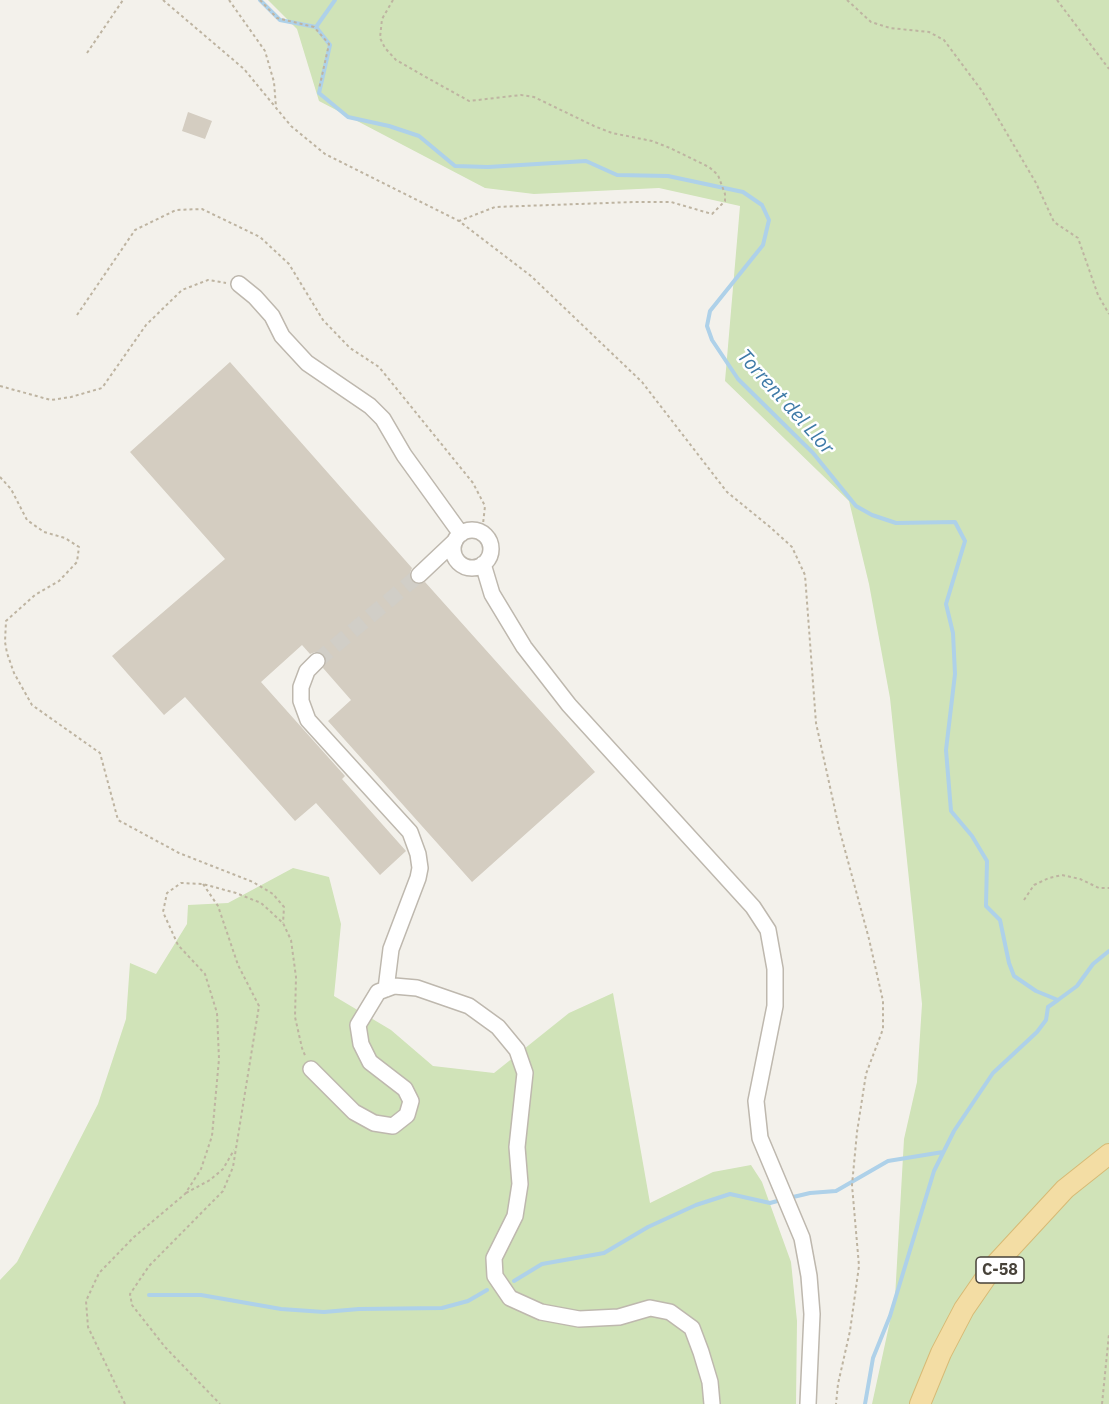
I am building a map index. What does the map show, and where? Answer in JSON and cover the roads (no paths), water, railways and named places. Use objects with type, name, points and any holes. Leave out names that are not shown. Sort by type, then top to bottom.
[{"type":"main road","name":"C-58","points":[[920,1404],[941,1353],[964,1309],[993,1267],[1065,1188],[1109,1154]]},
{"type":"main road","name":"C-58","points":[[928,1404],[948,1356],[971,1313],[999,1271],[1033,1231],[1070,1194],[1109,1163]]},
{"type":"lane","points":[[239,285],[255,297],[272,316],[282,336],[307,363],[370,406],[383,419],[458,538],[454,553],[460,563],[471,568],[483,564],[490,555],[490,543],[482,533],[472,530],[458,538],[419,575]]},
{"type":"lane","points":[[483,564],[492,594],[524,647],[563,697],[753,907],[768,930],[776,969],[775,1006],[756,1101],[760,1138],[802,1238],[809,1276],[812,1314],[808,1404]]},
{"type":"lane","points":[[317,661],[307,671],[302,687],[301,701],[308,720],[410,832],[418,854],[420,868],[418,878],[391,949],[386,989]]},
{"type":"lane","points":[[310,1069],[354,1112],[374,1124],[393,1126],[407,1114],[411,1101],[405,1089],[370,1062],[361,1044],[358,1024],[378,992],[394,986],[417,988],[468,1006],[498,1028],[517,1050],[525,1073],[517,1147],[520,1184],[515,1216],[494,1258],[495,1276],[510,1298],[541,1312],[579,1319],[619,1317],[650,1308],[670,1312],[692,1328],[710,1382],[712,1404]]},
{"type":"waterway","name":"Torrent del Llor","points":[[260,0],[280,20],[316,27],[330,45],[319,93],[348,117],[389,126],[419,136],[455,166],[488,167],[586,161],[617,175],[668,176],[743,192],[762,205],[769,220],[763,245],[710,311],[707,326],[712,340],[738,379],[813,453],[856,506],[872,515],[896,523],[955,522],[965,541],[946,604],[953,633],[955,674],[946,750],[951,811],[972,836],[987,861],[986,906],[1000,920],[1014,976],[1036,991],[1058,1000],[1077,986],[1093,964],[1109,951]]},
{"type":"waterway","points":[[316,27],[335,0]]},
{"type":"waterway","points":[[865,1404],[873,1358],[890,1316],[934,1171],[954,1131],[993,1073],[1037,1032],[1046,1020],[1048,1007],[1058,1000]]},
{"type":"waterway","points":[[789,1198],[810,1193],[836,1191],[888,1161],[943,1152]]},
{"type":"waterway","points":[[514,1281],[542,1264],[604,1253],[648,1227],[696,1205],[730,1194],[770,1203],[781,1200]]},
{"type":"waterway","points":[[149,1295],[201,1295],[281,1309],[324,1312],[359,1309],[442,1308],[468,1301],[487,1290]]},
{"type":"tunnel","points":[[317,661],[419,575]]}]
